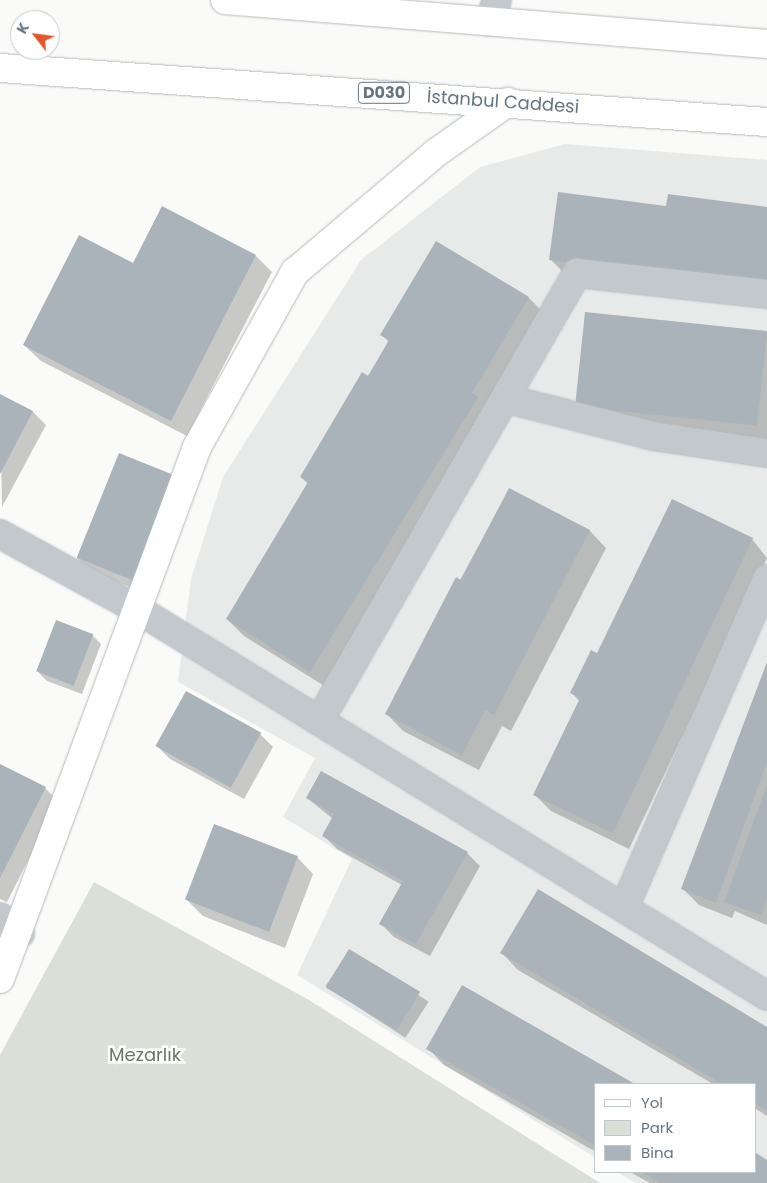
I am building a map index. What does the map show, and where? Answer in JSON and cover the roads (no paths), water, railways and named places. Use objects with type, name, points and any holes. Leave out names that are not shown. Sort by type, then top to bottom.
[{"type":"main road","points":[[225,0],[493,11],[767,44]]},
{"type":"main road","name":"İstanbul Caddesi","points":[[0,68],[508,102],[767,122]]},
{"type":"main road","points":[[0,979],[10,925],[137,609],[197,447],[295,272],[437,152],[508,102]]},
{"type":"street","points":[[319,721],[507,399],[577,274],[767,294]]},
{"type":"street","points":[[507,399],[653,436],[767,453]]},
{"type":"street","points":[[0,534],[137,609],[767,996]]},
{"type":"street","points":[[624,908],[767,579]]},
{"type":"park label","name":"Mezarlık","points":[[145,1055]]}]
